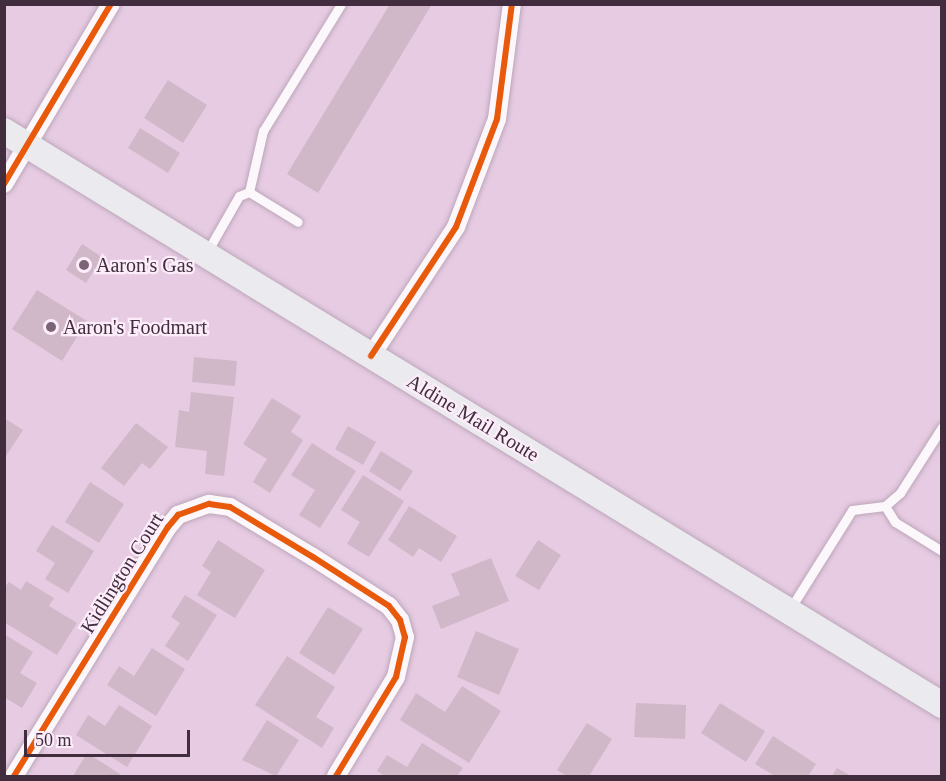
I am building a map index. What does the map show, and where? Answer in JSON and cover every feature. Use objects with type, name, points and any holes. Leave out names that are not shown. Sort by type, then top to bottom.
[{"type":"main road","name":"Aldine Mail Route","points":[[4,131],[942,705]]},
{"type":"street","points":[[4,184],[111,4]]},
{"type":"street","points":[[371,356],[456,227],[497,119],[512,4]]},
{"type":"street","name":"Kidlington Court","points":[[14,777],[178,515],[209,504],[231,507],[389,606],[405,637],[396,677],[336,777]]},
{"type":"lane","points":[[249,192],[263,131],[341,4]]},
{"type":"lane","points":[[249,192],[298,222]]},
{"type":"lane","points":[[206,255],[239,196],[249,192]]},
{"type":"lane","points":[[788,611],[852,510],[885,506],[900,493],[942,427]]},
{"type":"lane","points":[[885,506],[895,522],[942,551]]},
{"type":"building","points":[[390,4],[432,4],[318,193],[287,174]]},
{"type":"building","points":[[168,80],[207,105],[183,143],[144,118]]},
{"type":"building","points":[[140,128],[180,153],[168,173],[128,148]]},
{"type":"building","points":[[82,244],[102,257],[86,283],[66,270]]},
{"type":"building","points":[[37,290],[87,321],[62,361],[12,329]]},
{"type":"building","points":[[194,357],[237,361],[235,386],[192,382]]},
{"type":"building","points":[[191,392],[234,397],[224,476],[205,474],[207,451],[175,447],[179,410],[189,412]]},
{"type":"building","points":[[272,398],[301,416],[291,432],[303,440],[270,493],[253,482],[267,459],[243,444]]},
{"type":"building","points":[[4,418],[23,430],[6,456],[4,455]]},
{"type":"building","points":[[136,423],[168,447],[150,469],[142,463],[124,486],[101,468]]},
{"type":"building","points":[[348,426],[376,442],[363,465],[335,449]]},
{"type":"building","points":[[312,443],[356,471],[320,528],[299,515],[315,490],[291,475]]},
{"type":"building","points":[[381,451],[413,471],[400,491],[369,471]]},
{"type":"building","points":[[363,475],[404,501],[369,557],[347,544],[360,522],[341,510]]},
{"type":"building","points":[[90,482],[124,504],[99,543],[65,522]]},
{"type":"building","points":[[409,506],[457,536],[441,562],[419,548],[413,557],[388,540]]},
{"type":"building","points":[[52,525],[94,551],[68,593],[45,579],[55,563],[36,551]]},
{"type":"building","points":[[218,540],[265,570],[235,618],[197,595],[211,572],[202,566]]},
{"type":"building","points":[[538,540],[561,555],[539,590],[515,576]]},
{"type":"building","points":[[491,558],[509,601],[441,629],[432,606],[460,595],[451,574]]},
{"type":"building","points":[[26,581],[54,598],[49,606],[77,623],[57,655],[4,622],[4,588],[9,582],[21,590]]},
{"type":"building","points":[[185,595],[217,615],[188,661],[165,646],[180,623],[171,617]]},
{"type":"building","points":[[328,607],[363,629],[334,675],[299,653]]},
{"type":"building","points":[[476,631],[519,649],[499,695],[457,677]]},
{"type":"building","points":[[4,634],[33,652],[20,673],[37,683],[22,708],[4,697]]},
{"type":"building","points":[[152,648],[185,669],[156,716],[107,685],[119,666],[134,676]]},
{"type":"building","points":[[287,656],[335,687],[316,717],[334,728],[322,748],[255,705]]},
{"type":"building","points":[[462,686],[501,711],[469,763],[400,720],[416,693],[445,712]]},
{"type":"building","points":[[636,703],[686,705],[685,739],[634,737]]},
{"type":"building","points":[[720,703],[765,731],[746,762],[701,733]]},
{"type":"building","points":[[119,705],[152,726],[127,767],[76,735],[88,715],[105,726]]},
{"type":"building","points":[[267,720],[299,740],[276,776],[242,760]]},
{"type":"building","points":[[587,723],[612,739],[589,776],[567,776],[557,770]]},
{"type":"building","points":[[773,736],[816,764],[808,776],[775,776],[755,764]]},
{"type":"building","points":[[422,743],[463,768],[457,776],[385,776],[377,771],[387,755],[407,767]]},
{"type":"building","points":[[87,753],[120,774],[119,776],[73,776]]},
{"type":"building","points":[[837,768],[851,776],[832,776]]},
{"type":"cycle path","points":[[4,184],[111,4]]},
{"type":"cycle path","points":[[371,356],[456,227],[497,119],[512,4]]},
{"type":"cycle path","points":[[14,776],[168,527],[178,515],[209,504],[230,507],[313,557],[389,606],[400,620],[405,637],[396,677],[336,776]]},
{"type":"place","name":"Aaron's Gas","points":[[84,265]]},
{"type":"place","name":"Aaron's Foodmart","points":[[51,327]]}]
